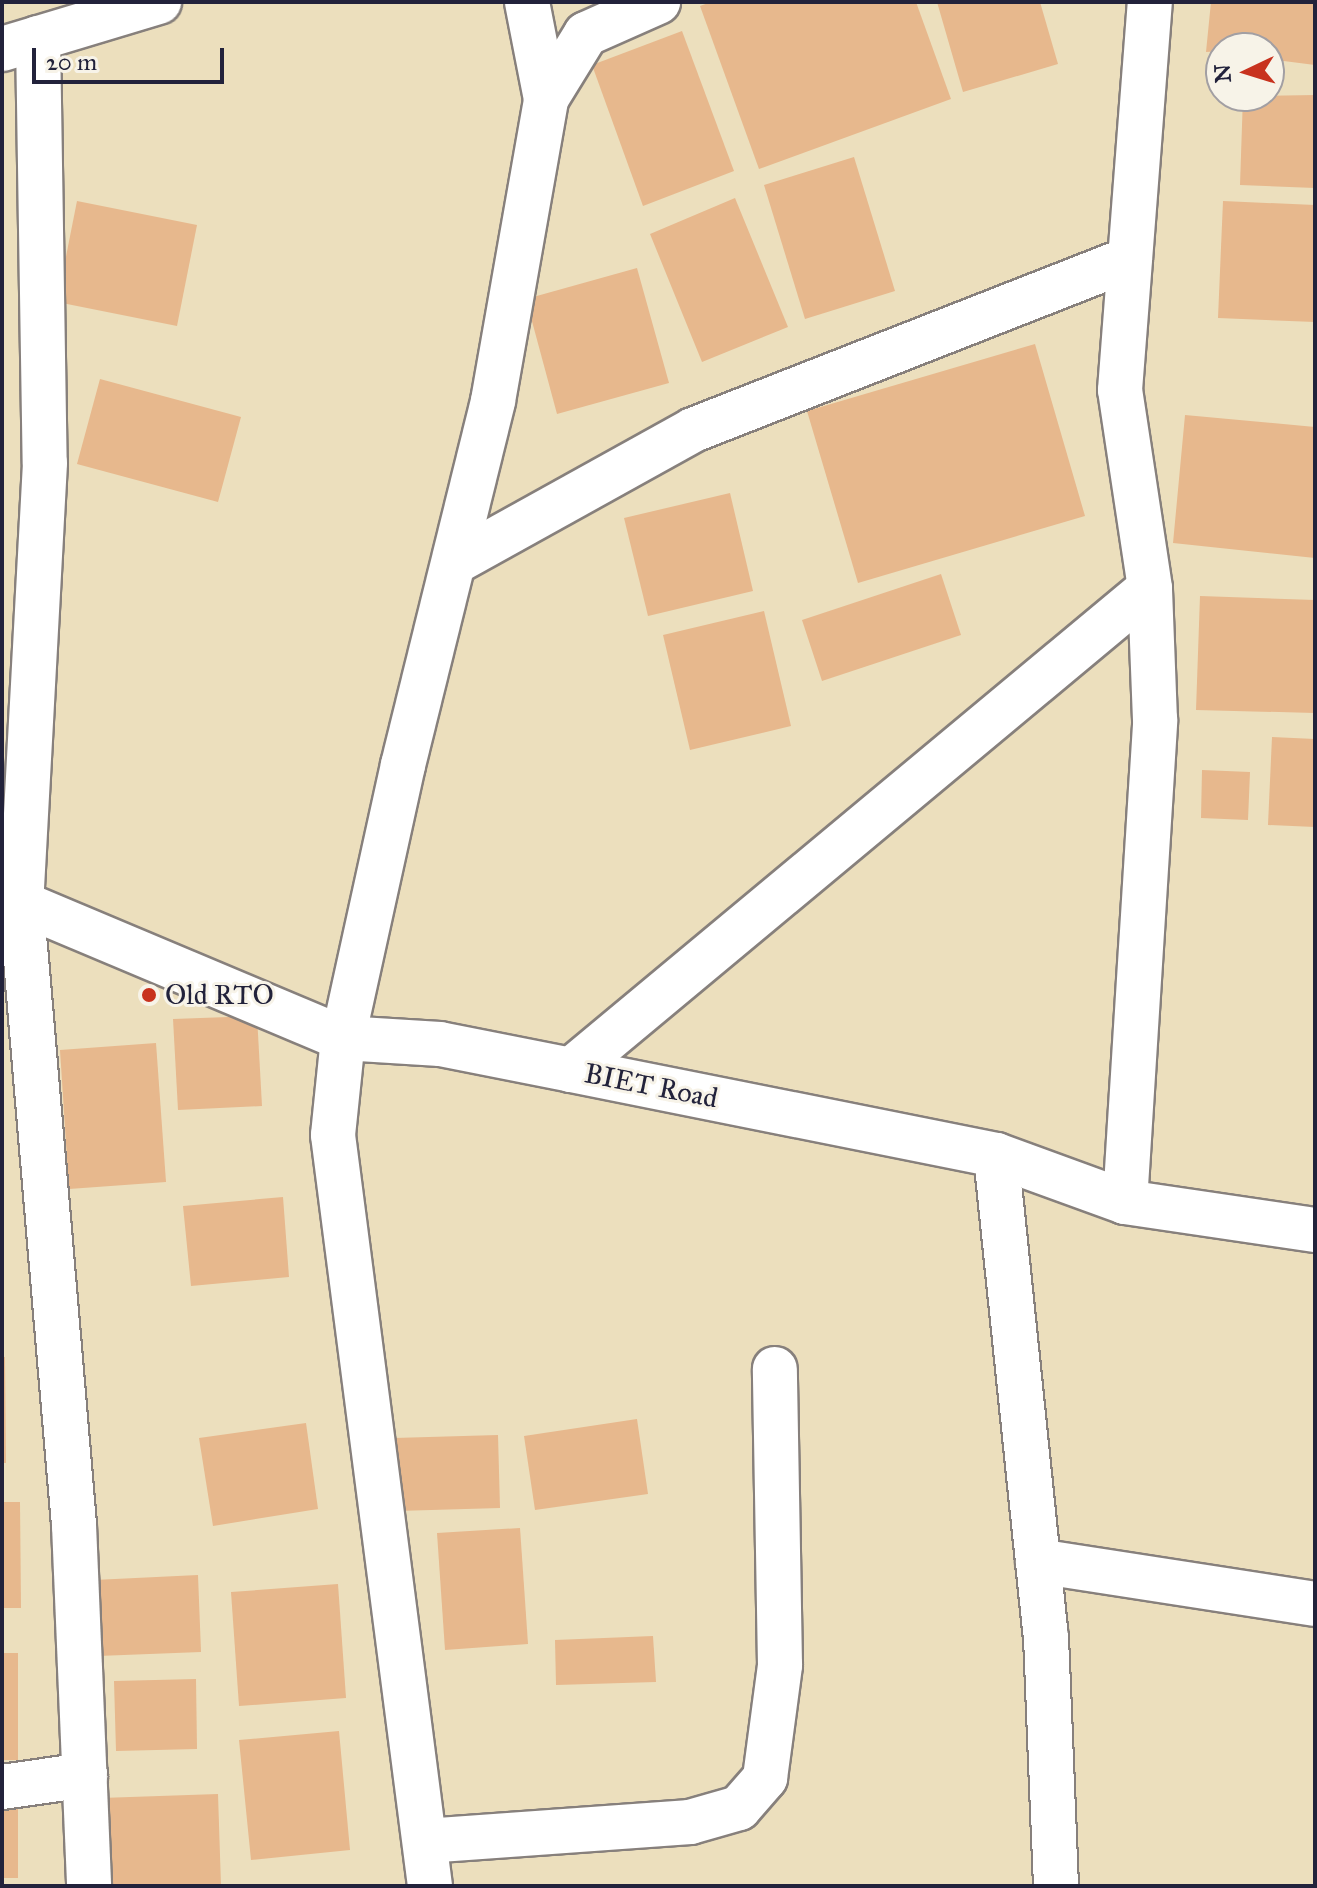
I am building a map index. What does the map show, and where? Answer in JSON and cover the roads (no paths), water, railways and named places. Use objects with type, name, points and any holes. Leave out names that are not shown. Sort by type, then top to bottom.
[{"type":"street","points":[[89,1886],[74,1525],[12,897],[45,463],[20,43],[159,2]]},
{"type":"street","points":[[430,1886],[333,1135],[343,1038],[403,765],[493,401],[546,99],[527,2]]},
{"type":"street","points":[[546,99],[586,34],[658,2]]},
{"type":"street","points":[[1125,1202],[1155,720],[1150,588],[1120,390],[1150,2]]},
{"type":"street","points":[[455,562],[693,430],[1130,259]]},
{"type":"street","points":[[571,1070],[1150,588]]},
{"type":"street","name":"BIET Road","points":[[12,897],[343,1038],[440,1044],[996,1155],[1125,1202],[1315,1230]]},
{"type":"street","points":[[996,1155],[1046,1637],[1056,1886]]},
{"type":"street","points":[[425,1841],[690,1822],[739,1808],[765,1778],[780,1665],[775,1369]]},
{"type":"street","points":[[1038,1561],[1315,1604]]},
{"type":"street","points":[[2,1787],[85,1775]]},
{"type":"place","name":"Old RTO","points":[[149,995]]}]
